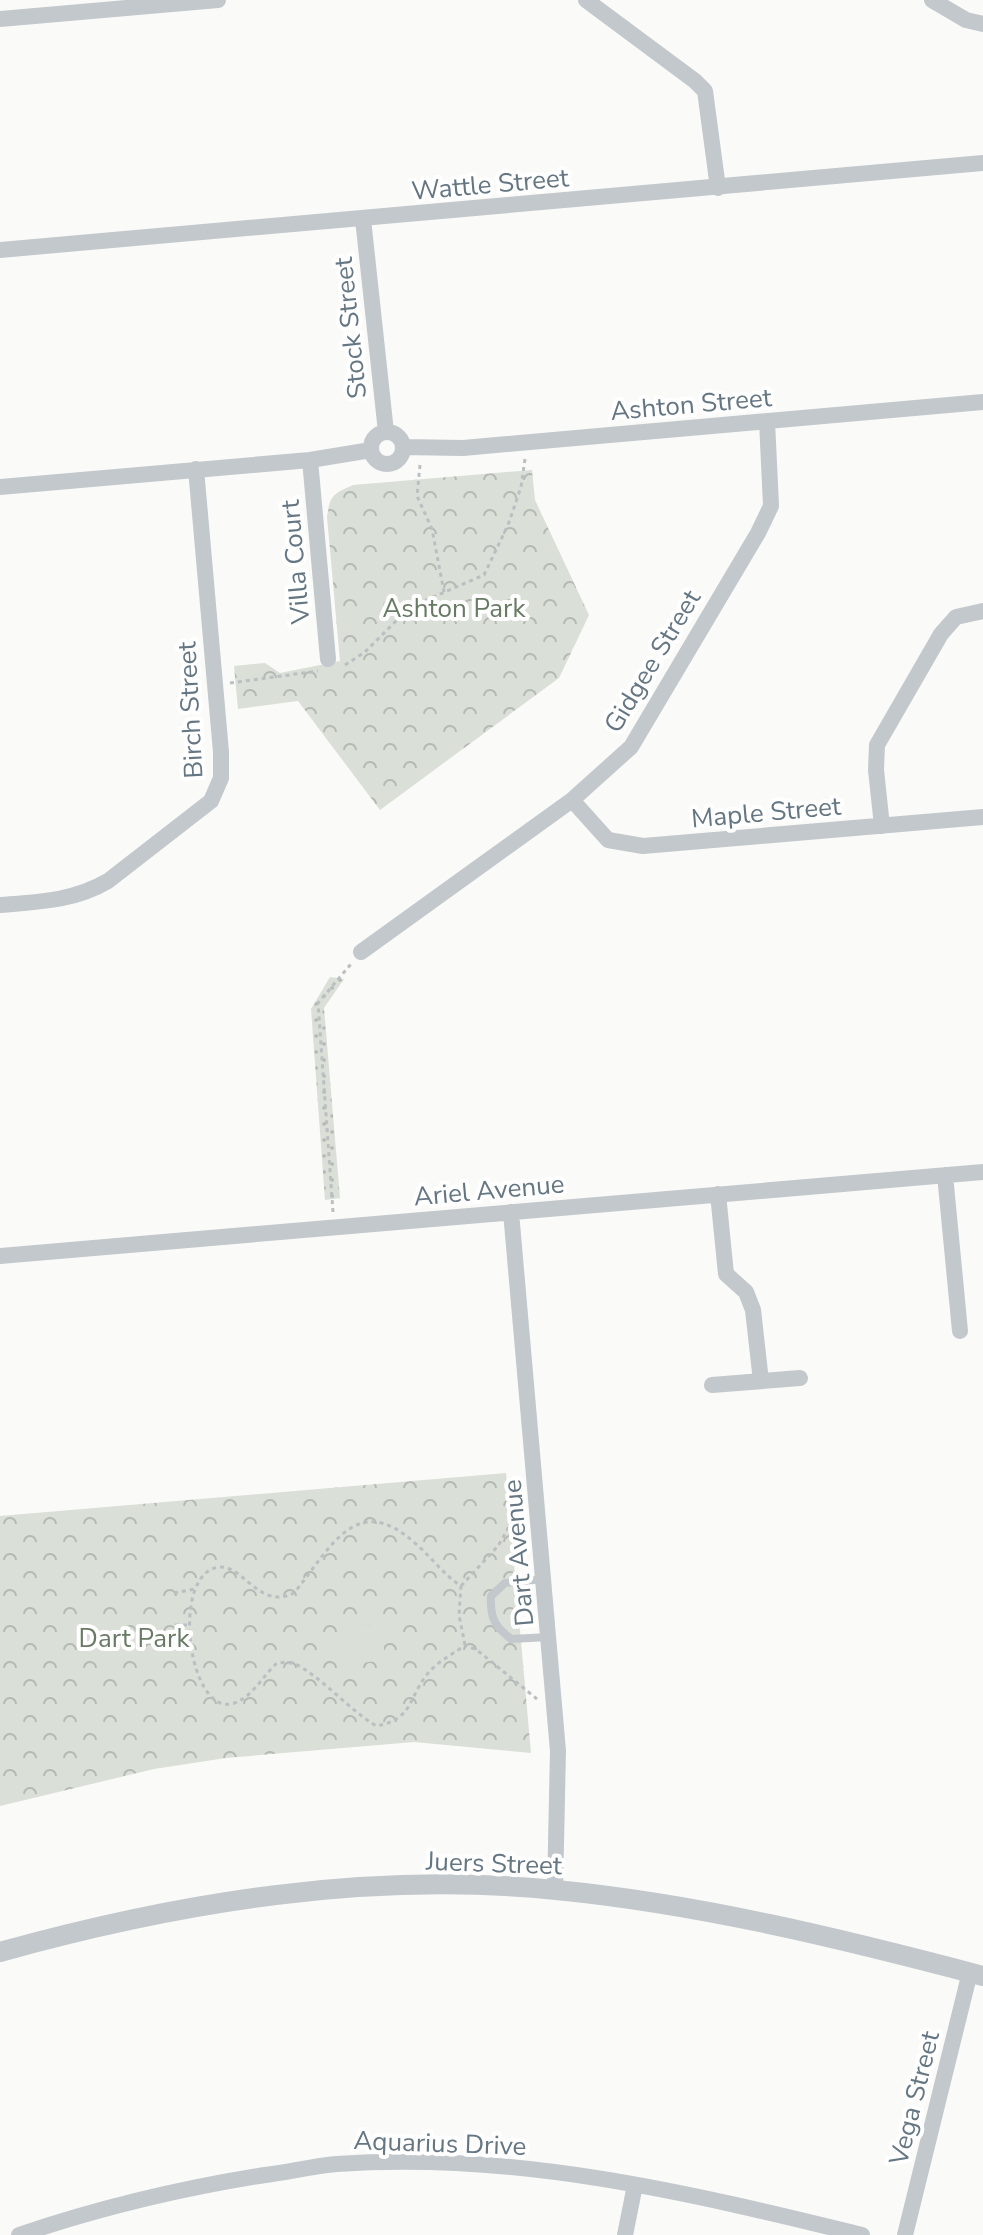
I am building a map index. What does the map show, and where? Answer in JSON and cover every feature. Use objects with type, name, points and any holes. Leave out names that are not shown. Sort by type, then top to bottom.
[{"type":"street","points":[[0,19],[218,0]]},
{"type":"street","points":[[586,0],[705,91],[718,188]]},
{"type":"street","points":[[932,0],[966,20],[983,24]]},
{"type":"street","name":"Wattle Street","points":[[0,250],[983,163]]},
{"type":"street","name":"Stock Street","points":[[363,219],[386,432]]},
{"type":"street","name":"Ashton Street","points":[[403,447],[463,448],[983,402]]},
{"type":"street","name":"Gidgee Street","points":[[361,952],[572,800],[631,747],[771,506],[767,421]]},
{"type":"street","points":[[386,432],[399,438],[403,447],[401,457],[388,465],[375,459],[371,450],[373,440],[386,432]]},
{"type":"street","points":[[0,487],[310,460],[371,450]]},
{"type":"street","name":"Villa Court","points":[[310,460],[334,664]]},
{"type":"street","name":"Birch Street","points":[[0,905],[67,898],[90,892],[211,801],[221,778],[196,469]]},
{"type":"street","points":[[882,826],[876,770],[877,745],[941,634],[956,617],[983,611]]},
{"type":"street","name":"Maple Street","points":[[572,800],[608,840],[643,846],[983,817]]},
{"type":"street","name":"Ariel Avenue","points":[[0,1256],[983,1172]]},
{"type":"street","points":[[945,1175],[960,1331]]},
{"type":"street","points":[[718,1194],[726,1274],[746,1292],[753,1310],[761,1381]]},
{"type":"street","name":"Dart Avenue","points":[[511,1212],[558,1751],[555,1890]]},
{"type":"street","points":[[712,1385],[800,1378]]},
{"type":"street","name":"Juers Street","points":[[0,1952],[116,1922],[188,1908],[271,1896],[410,1885],[555,1890],[629,1899],[790,1928],[977,1974]]},
{"type":"street","name":"Vega Street","points":[[905,2235],[977,1974]]},
{"type":"street","name":"Aquarius Drive","points":[[19,2235],[72,2217],[163,2195],[336,2164],[429,2163],[532,2169],[635,2185],[705,2197],[862,2235]]},
{"type":"street","points":[[625,2235],[635,2185]]},
{"type":"lane","points":[[544,1579],[505,1583],[491,1596],[490,1615],[497,1628],[511,1639],[549,1637]]},
{"type":"path","points":[[214,684],[287,677],[365,652],[410,607],[484,575],[508,525],[521,487],[528,442]]},
{"type":"path","points":[[423,446],[417,496],[432,529],[444,592]]},
{"type":"path","points":[[334,1228],[318,1003],[361,952]]},
{"type":"path","points":[[465,1645],[459,1615],[461,1586],[498,1546],[513,1520],[538,1512]]},
{"type":"path","points":[[461,1586],[450,1579],[403,1531],[375,1520],[351,1527],[294,1593],[284,1598],[259,1592],[233,1570],[221,1567],[209,1570],[195,1589],[189,1625],[191,1650],[197,1669],[205,1688],[219,1702],[231,1704],[244,1697],[277,1663],[287,1662],[300,1666],[354,1712],[376,1726],[389,1724],[401,1717],[419,1685],[434,1667],[465,1645]]},
{"type":"path","points":[[174,1593],[195,1589]]},
{"type":"path","points":[[175,1625],[189,1625]]},
{"type":"path","points":[[465,1645],[477,1650],[555,1714]]},
{"type":"green space","name":"Ashton Park","points":[[532,470],[535,500],[589,615],[559,678],[380,810],[298,701],[238,709],[234,666],[265,663],[280,673],[340,661],[327,517],[331,500],[337,493],[353,485]]},
{"type":"green space","points":[[330,977],[344,979],[324,1008],[340,1198],[325,1200],[311,1009]]},
{"type":"green space","name":"Dart Park","points":[[506,1473],[531,1753],[414,1742],[226,1758],[154,1769],[0,1806],[0,1516]]},
{"type":"green space","points":[[382,1624],[385,1660],[344,1665],[340,1628]]}]
